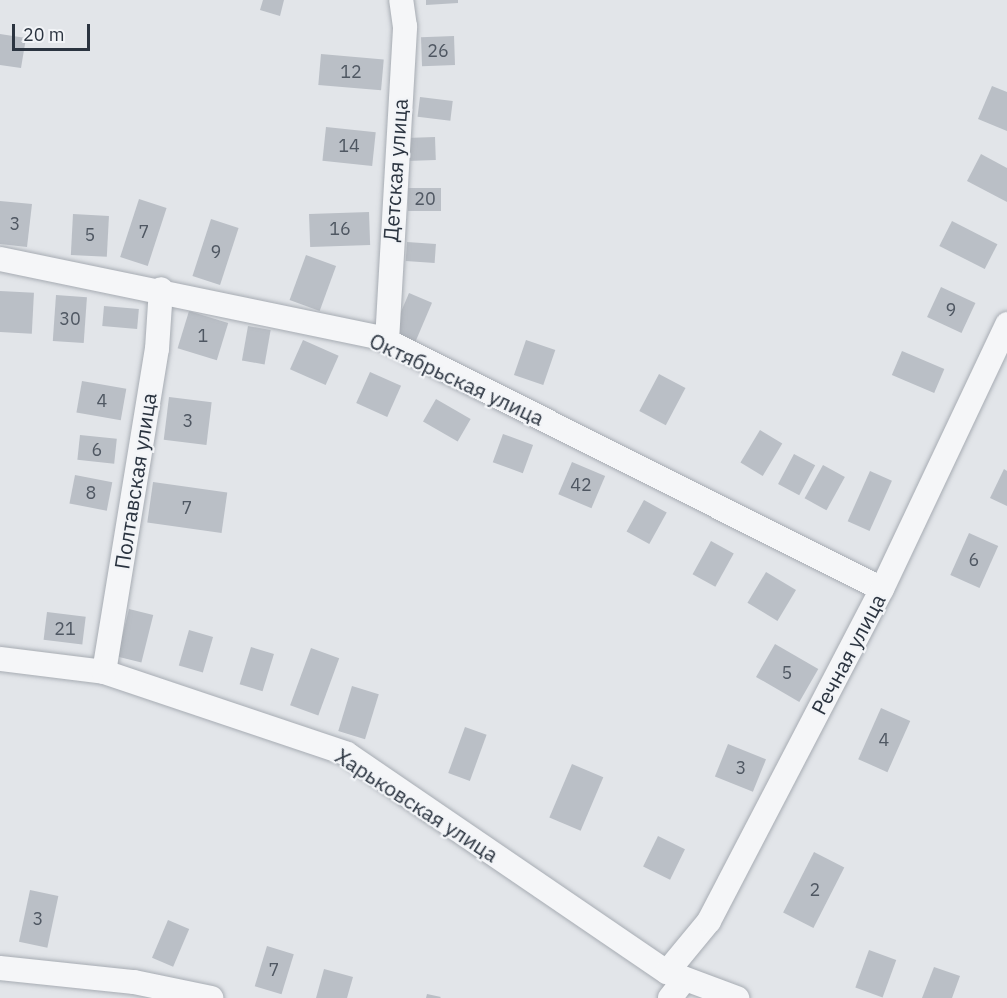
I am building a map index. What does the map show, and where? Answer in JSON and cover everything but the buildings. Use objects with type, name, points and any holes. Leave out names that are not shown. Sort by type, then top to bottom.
[{"type":"street","name":"Детская улица","points":[[387,341],[405,27],[401,0]]},
{"type":"street","name":"Октябрьская улица","points":[[0,259],[161,289],[387,341],[882,589]]},
{"type":"street","name":"Полтавская улица","points":[[104,672],[157,349],[161,289]]},
{"type":"street","name":"Речная улица","points":[[669,998],[676,975],[709,921],[882,589],[1007,324]]},
{"type":"street","name":"Харьковская улица","points":[[0,659],[104,672],[347,754],[676,975],[737,998]]},
{"type":"street","points":[[0,968],[134,982],[182,995],[211,998]]}]
